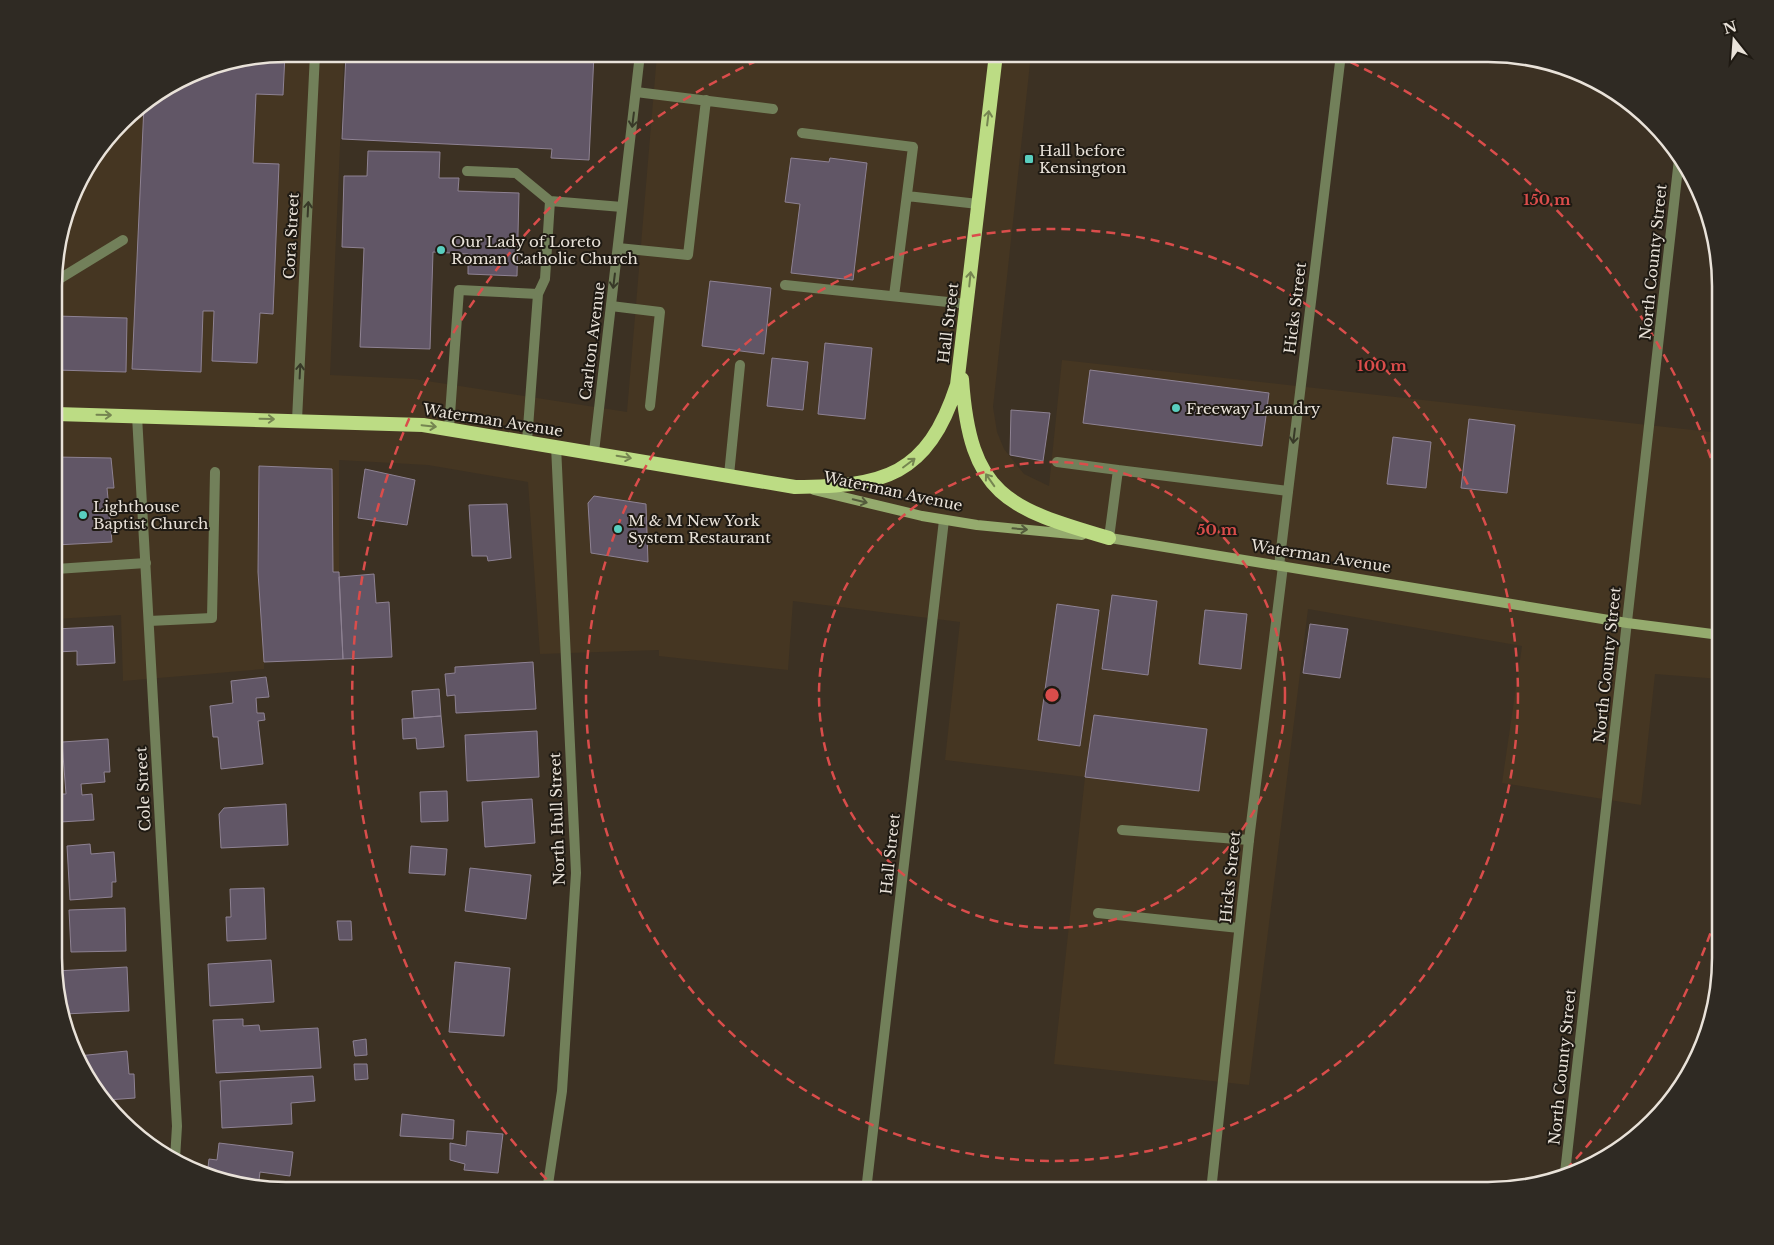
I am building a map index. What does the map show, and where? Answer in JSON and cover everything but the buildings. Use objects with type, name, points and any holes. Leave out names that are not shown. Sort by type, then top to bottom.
[{"type":"highway","name":"Hall Street","points":[[795,487],[860,484],[888,475],[910,463],[929,443],[942,421],[957,385],[995,62]]},
{"type":"highway","points":[[960,362],[965,408],[974,448],[984,472],[998,490],[1008,499],[1035,515],[1109,538]]},
{"type":"highway","name":"Waterman Avenue","points":[[62,414],[402,423],[449,428],[795,487]]},
{"type":"main road","name":"Waterman Avenue","points":[[795,487],[944,520],[1109,538],[1627,622],[1712,634]]},
{"type":"street","name":"Cora Street","points":[[297,420],[315,62]]},
{"type":"street","name":"Carlton Avenue","points":[[594,452],[639,62]]},
{"type":"street","name":"Hicks Street","points":[[1212,1182],[1288,491],[1340,62]]},
{"type":"street","points":[[636,92],[773,108]]},
{"type":"street","points":[[618,248],[688,255],[706,100]]},
{"type":"street","points":[[802,133],[913,147],[894,296]]},
{"type":"street","name":"North County Street","points":[[1566,1168],[1678,169]]},
{"type":"street","points":[[468,171],[516,173],[550,200],[622,207]]},
{"type":"street","points":[[907,196],[978,204]]},
{"type":"street","points":[[527,441],[538,294],[545,279],[550,200]]},
{"type":"street","points":[[63,277],[123,240]]},
{"type":"street","points":[[785,285],[967,304]]},
{"type":"street","points":[[449,428],[459,290],[538,294]]},
{"type":"street","points":[[611,306],[660,312],[650,406]]},
{"type":"street","points":[[729,475],[740,365]]},
{"type":"street","name":"Cole Street","points":[[137,416],[177,1126],[175,1153]]},
{"type":"street","name":"North Hull Street","points":[[548,1182],[562,1091],[576,874],[556,446]]},
{"type":"street","points":[[1057,462],[1288,491]]},
{"type":"street","points":[[1109,538],[1118,470]]},
{"type":"street","points":[[149,621],[212,618],[215,472]]},
{"type":"street","name":"Hall Street","points":[[867,1182],[944,520]]},
{"type":"street","points":[[62,569],[146,563]]},
{"type":"street","points":[[1122,830],[1249,840]]},
{"type":"street","points":[[1098,913],[1240,928]]},
{"type":"shaded area","points":[[344,62],[330,375],[414,379],[627,412],[656,62],[1030,62],[993,407],[997,432],[1004,449],[1024,474],[1049,486],[1062,360],[1712,432],[1712,678],[1655,674],[1641,805],[1502,783],[1522,646],[1308,609],[1249,1085],[1054,1064],[1085,777],[945,760],[960,622],[793,601],[788,670],[659,656],[659,650],[540,654],[528,482],[428,465],[339,460],[339,572],[343,659],[264,662],[264,669],[123,681],[121,615],[62,619],[62,286],[64,257],[70,229],[74,214],[86,187],[100,162],[118,139],[139,118],[162,100],[187,86],[214,74],[257,64]]},
{"type":"place","name":"Hall before Kensington","points":[[1029,159]]},
{"type":"place","name":"Our Lady of Loreto Roman Catholic Church","points":[[441,250]]},
{"type":"place","name":"Freeway Laundry","points":[[1176,408]]},
{"type":"place","name":"Lighthouse Baptist Church","points":[[83,515]]},
{"type":"place","name":"M & M New York System Restaurant","points":[[618,529]]}]
